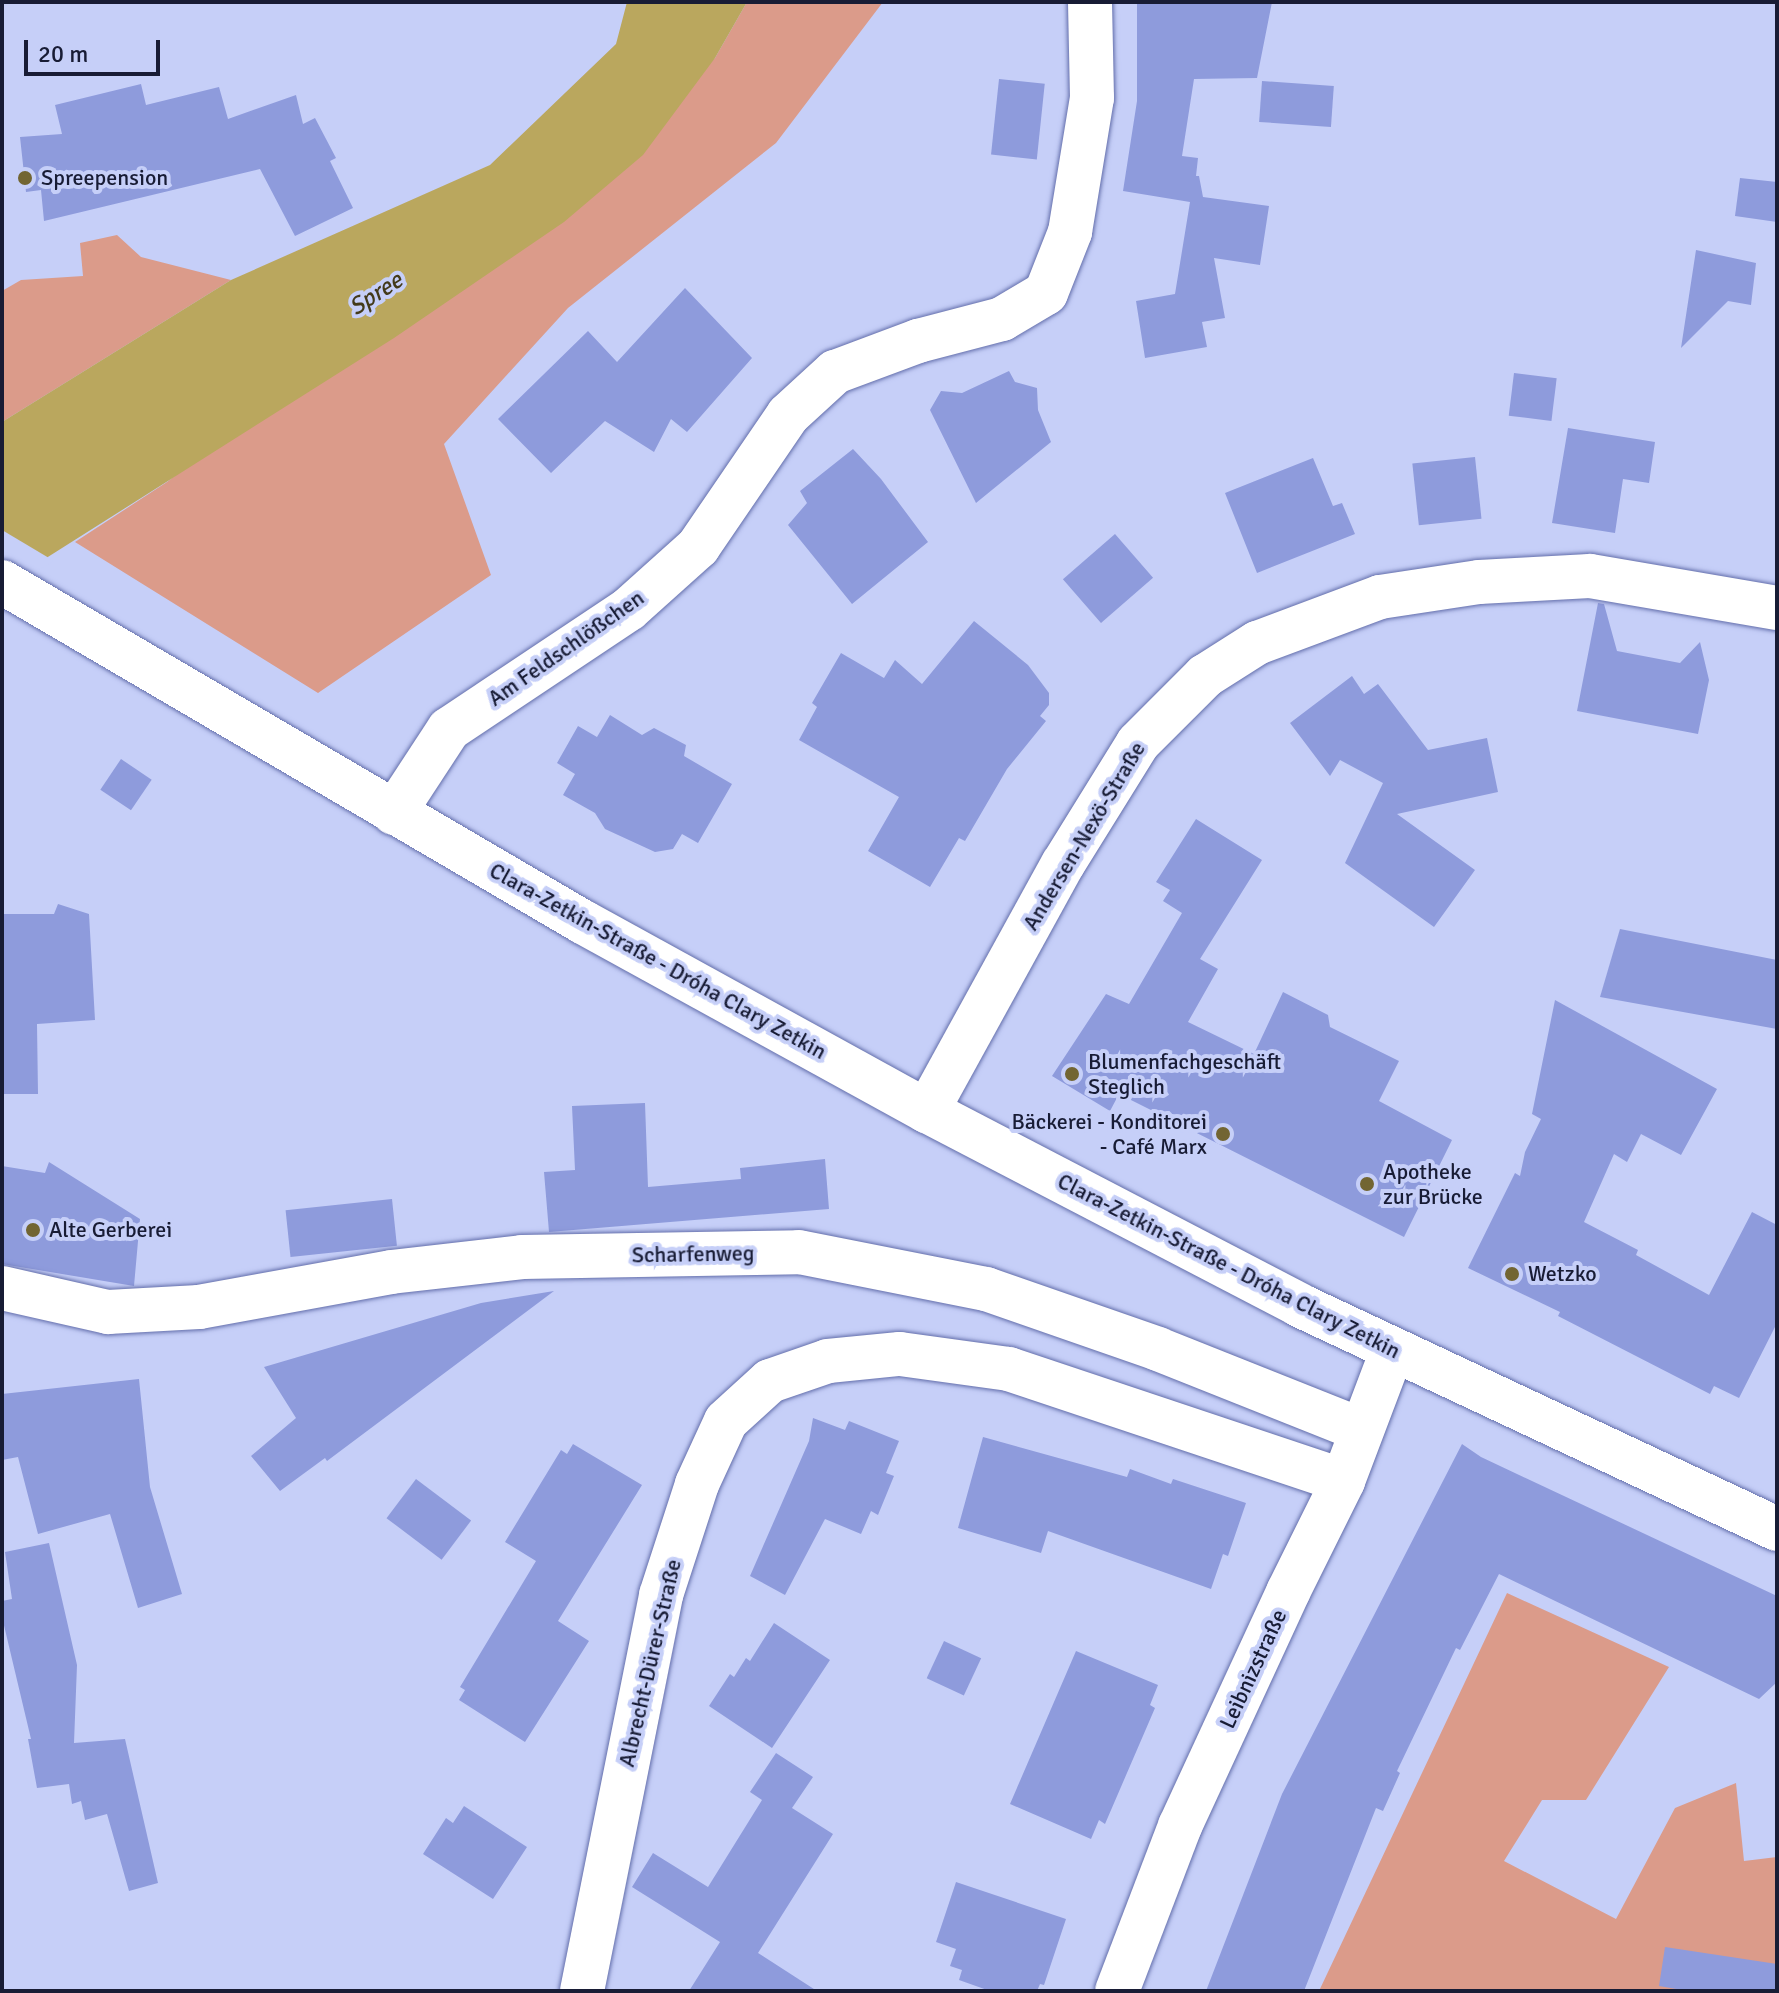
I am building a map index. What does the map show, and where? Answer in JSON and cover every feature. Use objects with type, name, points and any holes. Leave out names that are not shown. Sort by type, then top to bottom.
[{"type":"street","name":"Am Feldschlößchen","points":[[376,802],[449,729],[629,609],[698,547],[788,415],[835,372],[918,341],[1002,319],[1046,293],[1070,232],[1092,98],[1090,2]]},
{"type":"street","name":"Andersen-Nexö-Straße","points":[[927,1111],[1063,864],[1138,743],[1205,676],[1257,643],[1380,597],[1479,582],[1590,576],[1777,608]]},
{"type":"street","name":"Clara-Zetkin-Straße - Dróha Clary Zetkin","points":[[2,582],[583,922],[927,1111],[1238,1276],[1777,1529]]},
{"type":"street","name":"Scharfenweg","points":[[2,1288],[108,1312],[199,1307],[391,1272],[522,1257],[799,1252],[986,1289],[1158,1349],[1362,1430]]},
{"type":"street","name":"Leibnizstraße","points":[[1117,1991],[1180,1826],[1343,1481],[1393,1349]]},
{"type":"street","name":"Albrecht-Dürer-Straße","points":[[582,1991],[661,1595],[697,1484],[726,1421],[770,1381],[828,1361],[900,1354],[1009,1369],[1343,1481]]},
{"type":"shaded area","points":[[747,2],[883,2],[776,143],[568,308],[444,444],[491,575],[318,693],[75,542],[167,482],[715,58]]},
{"type":"shaded area","points":[[117,235],[141,257],[231,280],[2,422],[2,291],[21,280],[83,276],[80,243]]},
{"type":"shaded area","points":[[1507,1593],[1669,1667],[1586,1800],[1542,1800],[1504,1861],[1616,1919],[1675,1808],[1736,1783],[1744,1861],[1777,1857],[1777,1991],[1319,1991]]},
{"type":"water","name":"Spree","points":[[627,2],[747,2],[715,58],[643,155],[564,222],[394,338],[2,586],[2,422],[231,280],[490,165],[616,44]]},
{"type":"pier","points":[[2,530],[54,561],[2,590]]},
{"type":"building","points":[[1137,2],[1272,2],[1257,78],[1194,79],[1182,156],[1198,158],[1196,176],[1199,176],[1203,197],[1269,206],[1260,265],[1214,258],[1225,318],[1202,322],[1207,347],[1145,358],[1136,301],[1175,294],[1190,202],[1123,191],[1137,101]]},
{"type":"building","points":[[999,79],[1045,84],[1037,159],[991,155]]},
{"type":"building","points":[[1262,81],[1334,86],[1331,127],[1259,122]]},
{"type":"building","points":[[141,84],[146,105],[219,87],[228,119],[296,95],[303,124],[315,118],[336,158],[330,161],[353,208],[295,236],[260,169],[44,221],[41,190],[26,192],[20,137],[62,134],[55,105]]},
{"type":"building","points":[[1740,178],[1777,182],[1777,222],[1735,216]]},
{"type":"building","points":[[1696,250],[1756,263],[1751,305],[1728,301],[1681,348]]},
{"type":"building","points":[[685,288],[752,358],[687,432],[671,419],[654,452],[605,421],[551,473],[498,419],[588,331],[617,362]]},
{"type":"building","points":[[1009,371],[1015,382],[1037,388],[1038,410],[1051,442],[976,503],[930,410],[941,391],[962,393]]},
{"type":"building","points":[[1514,373],[1557,378],[1551,421],[1509,416]]},
{"type":"building","points":[[1568,428],[1655,442],[1649,483],[1623,479],[1615,533],[1552,523]]},
{"type":"building","points":[[853,449],[881,479],[928,542],[852,604],[788,525],[807,503],[800,491]]},
{"type":"building","points":[[1475,457],[1481,519],[1419,525],[1412,464]]},
{"type":"building","points":[[1313,458],[1333,506],[1342,503],[1355,534],[1257,573],[1225,493]]},
{"type":"building","points":[[1115,534],[1153,578],[1101,623],[1063,579]]},
{"type":"building","points":[[1598,603],[1604,604],[1617,651],[1680,663],[1700,642],[1709,680],[1698,734],[1577,711]]},
{"type":"building","points":[[974,621],[1028,665],[1049,693],[1049,705],[1040,716],[1046,721],[1007,769],[965,841],[959,838],[930,887],[868,851],[899,797],[799,740],[817,707],[812,703],[841,653],[884,678],[895,660],[922,684]]},
{"type":"building","points":[[1352,676],[1364,694],[1378,684],[1428,750],[1487,738],[1498,792],[1397,814],[1475,870],[1434,927],[1345,863],[1383,783],[1340,760],[1330,776],[1290,723]]},
{"type":"building","points":[[610,715],[642,735],[654,728],[686,745],[684,756],[732,784],[698,843],[682,834],[673,849],[655,852],[605,829],[595,813],[563,795],[575,774],[557,763],[578,726],[597,737]]},
{"type":"building","points":[[121,759],[152,780],[131,810],[100,790]]},
{"type":"building","points":[[1196,819],[1262,860],[1200,959],[1218,969],[1188,1022],[1254,1054],[1283,992],[1328,1015],[1330,1027],[1399,1061],[1379,1101],[1452,1140],[1404,1237],[1119,1094],[1110,1111],[1052,1076],[1106,994],[1129,1004],[1182,913],[1163,901],[1170,890],[1156,882]]},
{"type":"building","points":[[58,904],[89,914],[95,1020],[37,1024],[38,1094],[2,1094],[2,914],[54,914]]},
{"type":"building","points":[[1620,929],[1777,960],[1777,1029],[1600,997]]},
{"type":"building","points":[[1555,1000],[1717,1089],[1681,1155],[1641,1134],[1627,1162],[1614,1154],[1584,1222],[1638,1250],[1636,1255],[1709,1295],[1752,1212],[1777,1225],[1777,1323],[1739,1398],[1714,1386],[1710,1394],[1558,1316],[1560,1312],[1468,1268],[1515,1173],[1520,1176],[1525,1152],[1541,1119],[1532,1114]]},
{"type":"building","points":[[645,1103],[648,1187],[741,1179],[740,1168],[825,1159],[829,1209],[549,1232],[544,1172],[575,1170],[572,1106]]},
{"type":"building","points":[[49,1162],[140,1219],[134,1286],[2,1264],[2,1166],[45,1173]]},
{"type":"building","points":[[392,1199],[397,1246],[290,1257],[286,1210]]},
{"type":"building","points":[[554,1291],[327,1461],[325,1458],[280,1491],[251,1456],[296,1418],[264,1367],[481,1303]]},
{"type":"building","points":[[139,1379],[150,1487],[182,1594],[138,1608],[110,1514],[38,1534],[18,1457],[2,1460],[2,1394]]},
{"type":"building","points":[[813,1418],[845,1430],[849,1421],[899,1441],[886,1473],[894,1476],[878,1515],[871,1511],[861,1534],[825,1519],[785,1595],[750,1576],[809,1441]]},
{"type":"building","points":[[983,1437],[1127,1477],[1130,1469],[1171,1484],[1173,1479],[1246,1503],[1228,1556],[1223,1554],[1211,1589],[1048,1531],[1041,1553],[958,1528]]},
{"type":"building","points":[[573,1444],[642,1485],[558,1621],[589,1641],[525,1742],[459,1700],[465,1690],[460,1687],[536,1561],[505,1542],[561,1450],[567,1454]]},
{"type":"building","points":[[1462,1444],[1481,1457],[1777,1596],[1777,1682],[1759,1699],[1499,1574],[1460,1650],[1456,1648],[1397,1771],[1400,1773],[1383,1811],[1376,1808],[1304,1991],[1206,1991],[1282,1794]]},
{"type":"building","points":[[416,1479],[471,1521],[442,1560],[387,1518]]},
{"type":"building","points":[[49,1543],[77,1665],[74,1743],[125,1739],[158,1883],[129,1891],[107,1814],[85,1820],[81,1801],[72,1804],[69,1784],[37,1788],[28,1739],[31,1739],[2,1617],[2,1601],[12,1599],[5,1552]]},
{"type":"building","points":[[774,1623],[830,1660],[772,1748],[709,1706],[730,1674],[734,1677],[746,1658],[750,1661]]},
{"type":"building","points":[[944,1641],[981,1658],[964,1695],[927,1678]]},
{"type":"building","points":[[1076,1651],[1158,1685],[1150,1705],[1155,1708],[1105,1824],[1099,1820],[1091,1839],[1010,1804]]},
{"type":"building","points":[[776,1753],[813,1777],[792,1808],[833,1834],[758,1953],[817,1991],[689,1991],[720,1942],[632,1887],[653,1853],[708,1887],[762,1800],[750,1792]]},
{"type":"building","points":[[464,1806],[527,1847],[493,1899],[423,1854],[446,1818],[453,1823]]},
{"type":"building","points":[[956,1882],[1066,1919],[1044,1985],[1040,1984],[1037,1991],[990,1991],[959,1980],[962,1970],[950,1966],[956,1949],[936,1942]]},
{"type":"building","points":[[1665,1947],[1777,1964],[1777,1991],[1688,1991],[1659,1986]]},
{"type":"place","name":"Spreepension","points":[[25,178]]},
{"type":"place","name":"Blumenfachgeschäft Steglich","points":[[1072,1074]]},
{"type":"place","name":"Bäckerei - Konditorei - Café Marx","points":[[1223,1134]]},
{"type":"place","name":"Apotheke zur Brücke","points":[[1367,1184]]},
{"type":"place","name":"Alte Gerberei","points":[[33,1230]]},
{"type":"place","name":"Wetzko","points":[[1512,1274]]}]
